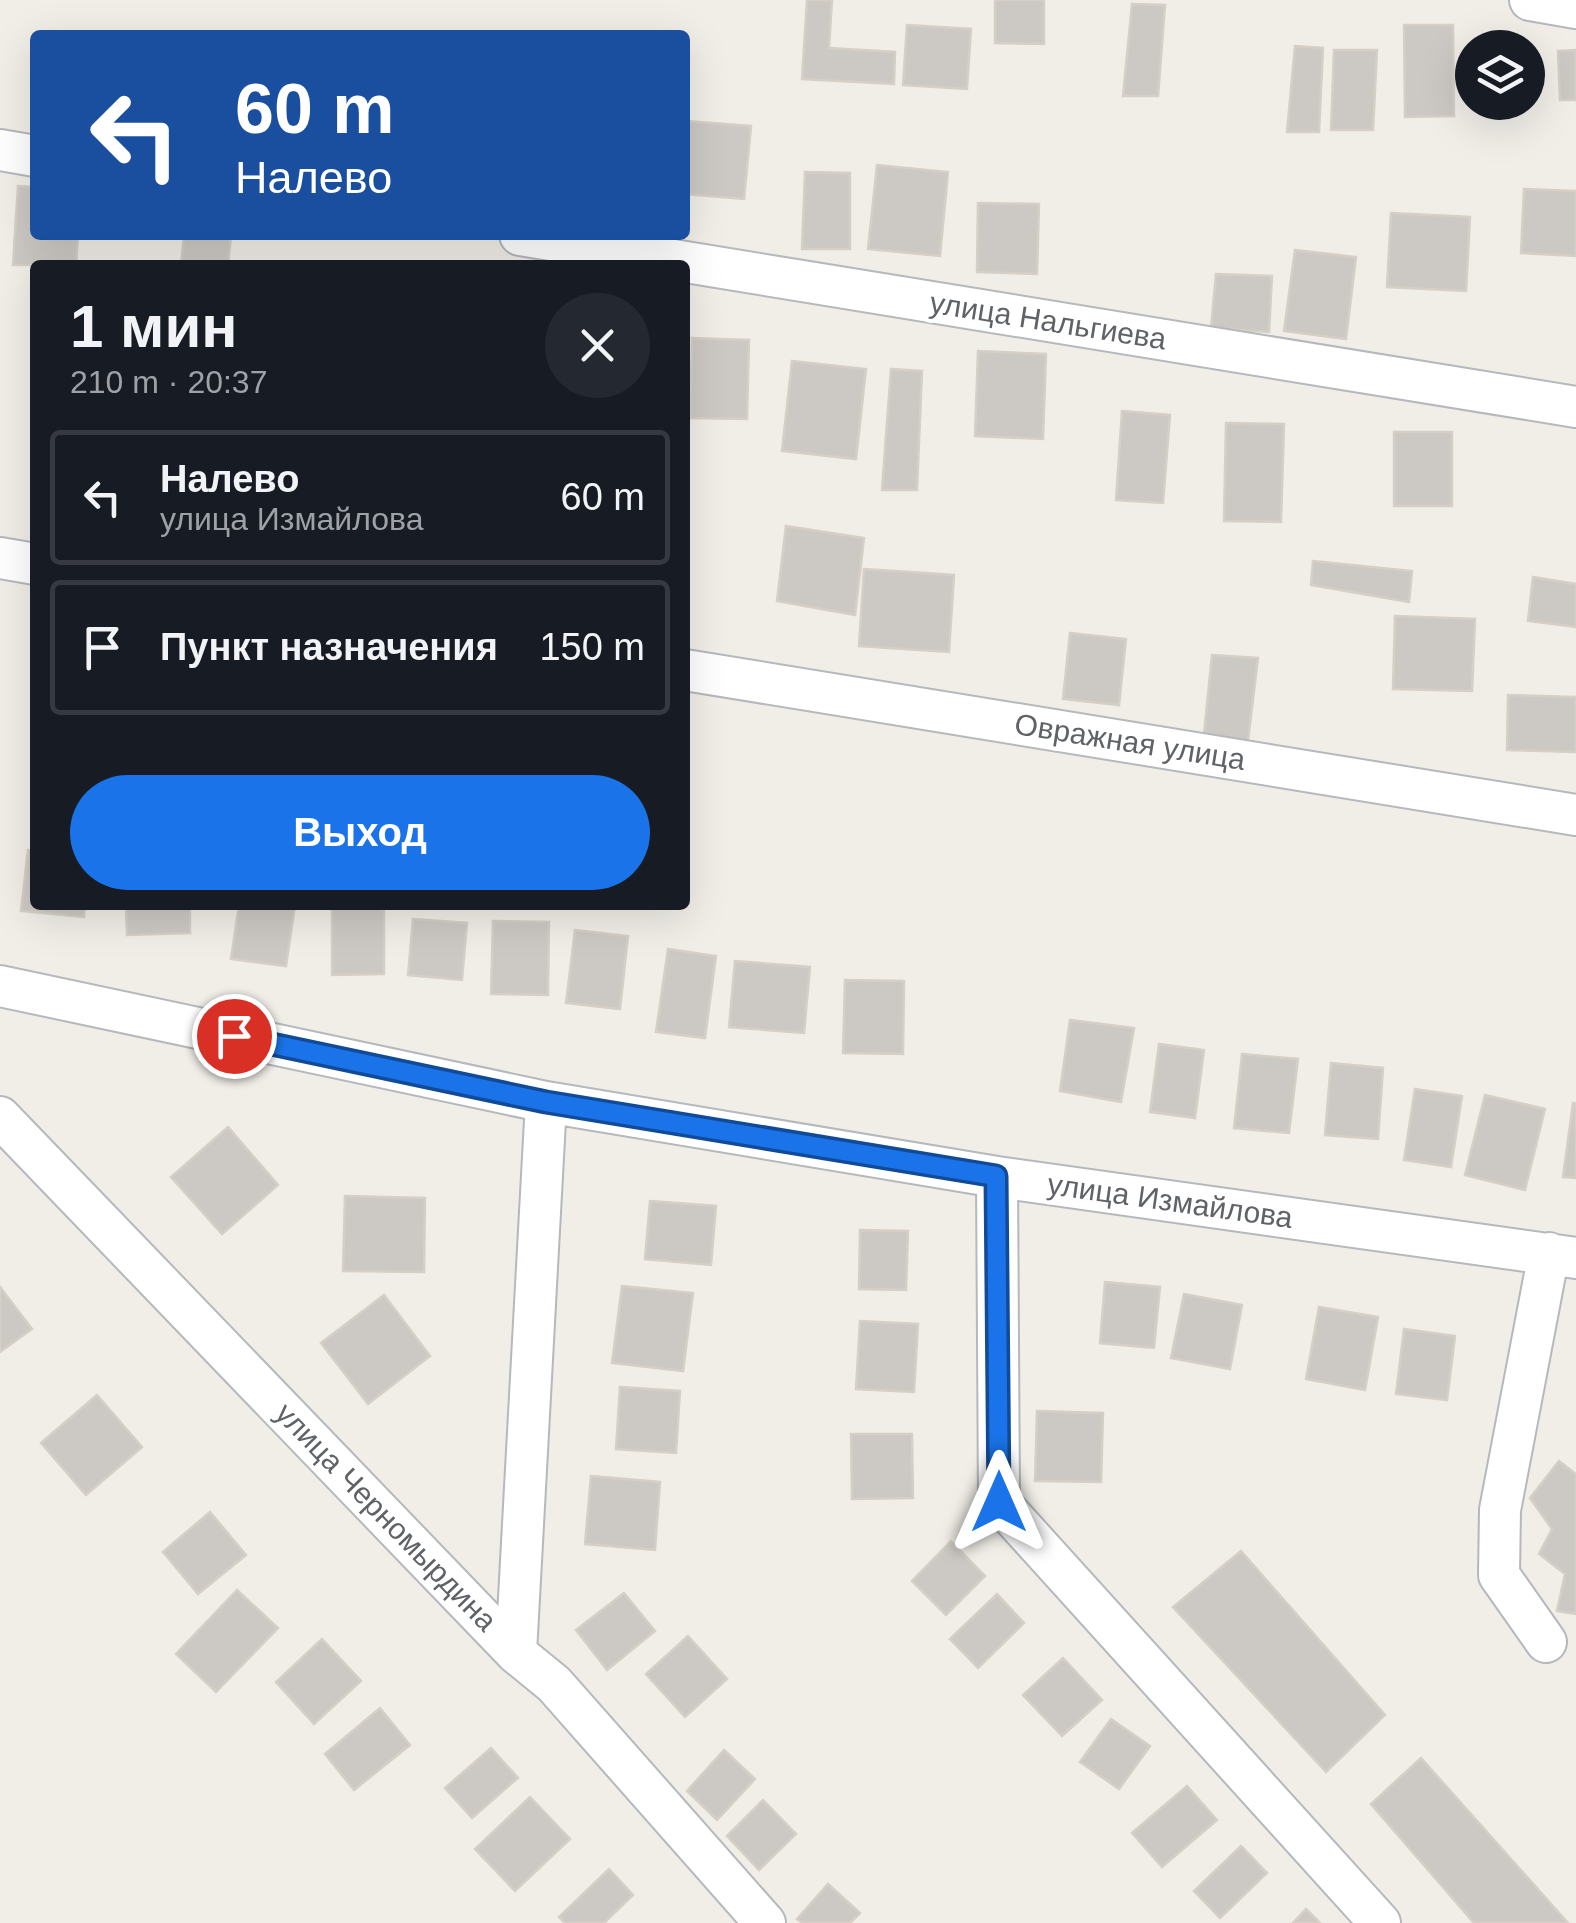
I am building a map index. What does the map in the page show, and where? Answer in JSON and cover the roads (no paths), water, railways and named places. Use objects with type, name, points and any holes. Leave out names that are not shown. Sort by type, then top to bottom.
[{"type":"street","points":[[1530,0],[1576,8]]},
{"type":"street","points":[[0,150],[30,155]]},
{"type":"street","name":"улица Нальгиева","points":[[551,240],[673,260]]},
{"type":"street","name":"улица Нальгиева","points":[[690,263],[1576,407]]},
{"type":"street","points":[[0,558],[30,563]]},
{"type":"street","name":"Овражная улица","points":[[690,671],[1576,815]]},
{"type":"street","name":"улица Измайлова","points":[[0,986],[546,1102],[996,1176],[1562,1256]]},
{"type":"street","points":[[516,1652],[546,1102]]},
{"type":"street","name":"улица Черномырдина","points":[[0,1116],[516,1652],[554,1684],[765,1923]]},
{"type":"street","points":[[996,1176],[999,1502],[1380,1923]]},
{"type":"street","points":[[1546,1642],[1500,1575],[1500,1510],[1562,1256]]}]
